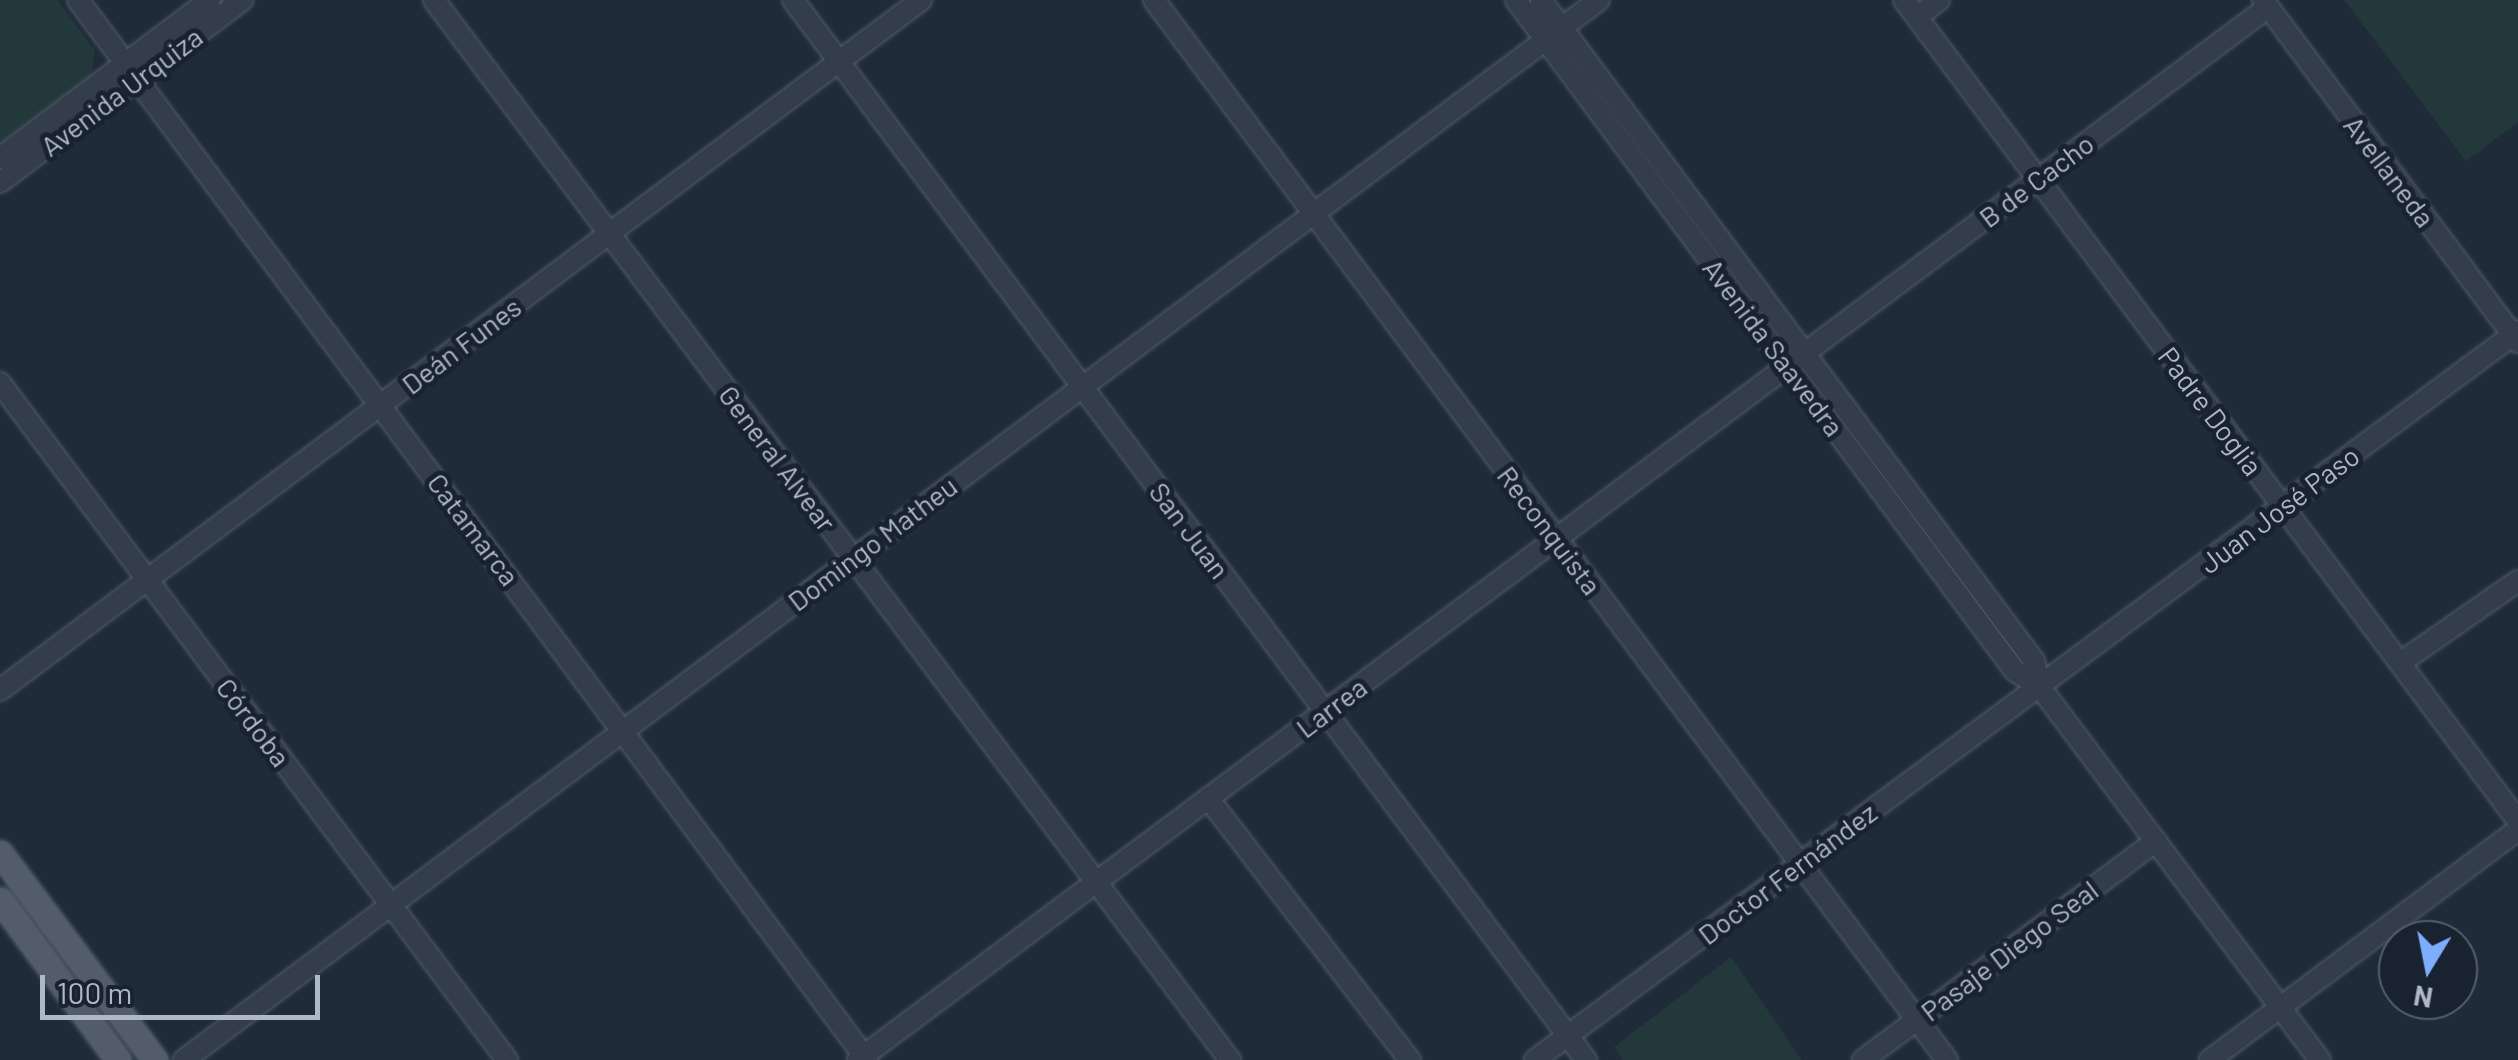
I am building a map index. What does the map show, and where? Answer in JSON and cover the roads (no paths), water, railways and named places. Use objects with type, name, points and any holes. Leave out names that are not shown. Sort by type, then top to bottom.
[{"type":"main road","points":[[0,853],[155,1060]]},
{"type":"main road","points":[[0,900],[118,1060]]},
{"type":"street","name":"Catamarca","points":[[78,0],[624,729],[863,1058]]},
{"type":"street","name":"Avenida Urquiza","points":[[0,182],[210,0]]},
{"type":"street","name":"Avenida Urquiza","points":[[0,158],[242,0]]},
{"type":"street","name":"General Alvear","points":[[434,0],[1230,1060]]},
{"type":"street","name":"San Juan","points":[[793,0],[1586,1060]]},
{"type":"street","name":"Deán Funes","points":[[0,690],[921,0]]},
{"type":"street","name":"Reconquista","points":[[1154,0],[1947,1060]]},
{"type":"street","name":"Avenida Saavedra","points":[[1516,0],[1554,34],[1796,360],[2015,671],[2039,686],[2320,1060]]},
{"type":"street","name":"Avenida Saavedra","points":[[1540,0],[1554,34]]},
{"type":"street","name":"Domingo Matheu","points":[[184,1060],[1599,0]]},
{"type":"street","points":[[1910,8],[1939,0]]},
{"type":"street","name":"B de Cacho","points":[[1796,360],[2265,4]]},
{"type":"street","name":"Avellaneda","points":[[2265,4],[2516,336]]},
{"type":"street","name":"Padre Doglia","points":[[1910,8],[2518,821]]},
{"type":"street","name":"Juan José Paso","points":[[2039,686],[2516,336]]},
{"type":"street","name":"Larrea","points":[[863,1058],[1796,360]]},
{"type":"street","name":"Córdoba","points":[[0,383],[508,1060]]},
{"type":"street","points":[[2400,663],[2518,581]]},
{"type":"street","name":"Doctor Fernández","points":[[1535,1060],[2039,686]]},
{"type":"street","points":[[1208,798],[1410,1060]]},
{"type":"street","points":[[2210,1060],[2518,830]]},
{"type":"street","name":"Pasaje Diego Seal","points":[[1862,1060],[2156,841]]}]
